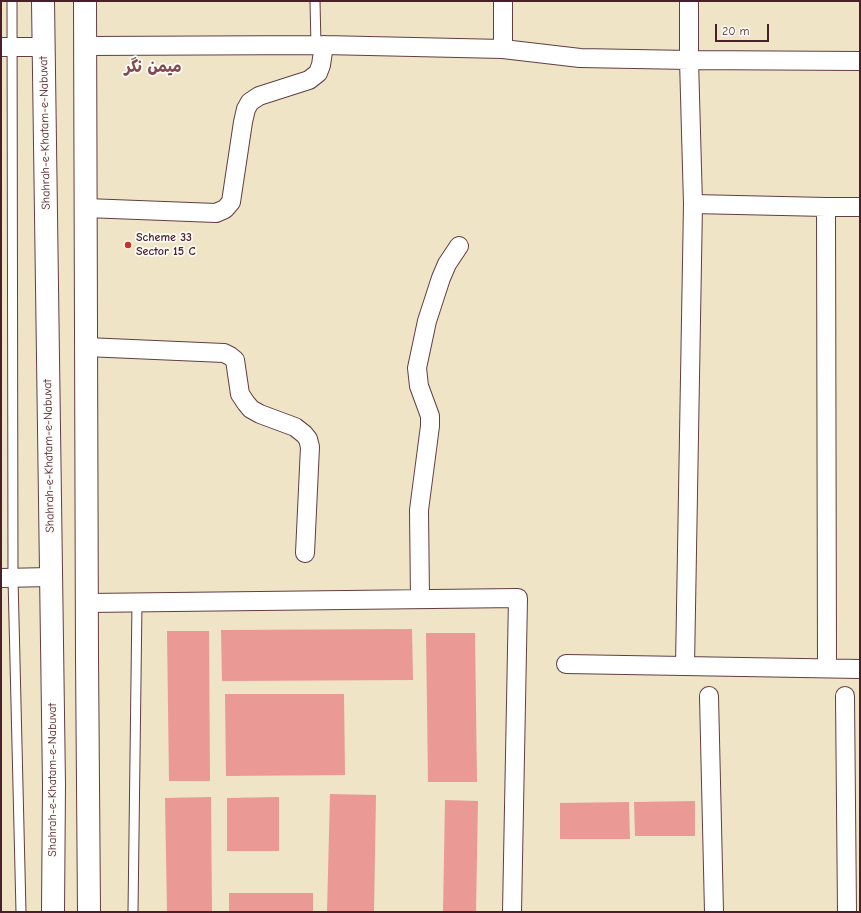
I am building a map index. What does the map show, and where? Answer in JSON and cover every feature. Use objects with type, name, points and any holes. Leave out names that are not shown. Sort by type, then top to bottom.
[{"type":"main road","name":"Shahrah-e-Khatam-e-Nabuvat","points":[[43,1],[54,784],[53,912]]},
{"type":"main road","points":[[85,1],[89,912]]},
{"type":"street","points":[[502,1],[503,49]]},
{"type":"street","points":[[685,666],[693,204],[689,1]]},
{"type":"street","points":[[85,46],[320,46],[503,49],[580,58],[860,61]]},
{"type":"street","points":[[86,208],[216,213],[225,210],[231,202],[243,122],[246,109],[250,102],[259,96],[309,80],[318,73],[321,65],[320,46]]},
{"type":"street","points":[[7,47],[44,47]]},
{"type":"street","points":[[693,204],[860,207]]},
{"type":"street","points":[[826,207],[827,668]]},
{"type":"street","points":[[420,599],[419,510],[430,416],[419,386],[417,368],[427,321],[441,278],[447,264],[459,246]]},
{"type":"street","points":[[86,347],[224,353],[235,360],[240,394],[251,409],[260,414],[295,427],[308,439],[310,447],[304,553]]},
{"type":"street","points":[[7,578],[51,576]]},
{"type":"street","points":[[87,602],[518,598],[512,912]]},
{"type":"street","points":[[566,664],[860,669]]},
{"type":"street","points":[[709,696],[714,912]]},
{"type":"street","points":[[845,696],[847,912]]},
{"type":"lane","points":[[12,1],[7,47],[7,578],[21,912]]},
{"type":"lane","points":[[315,1],[320,46]]},
{"type":"lane","points":[[133,912],[137,602]]},
{"type":"building","points":[[412,629],[413,680],[222,681],[221,630]]},
{"type":"building","points":[[167,631],[209,631],[210,781],[169,781]]},
{"type":"building","points":[[426,633],[475,633],[477,782],[428,782]]},
{"type":"building","points":[[225,694],[344,694],[345,775],[226,776]]},
{"type":"building","points":[[330,794],[376,795],[374,912],[327,912]]},
{"type":"building","points":[[211,797],[212,912],[167,912],[165,798]]},
{"type":"building","points":[[279,797],[279,851],[227,851],[227,798]]},
{"type":"building","points":[[445,800],[478,801],[476,912],[443,912]]},
{"type":"building","points":[[695,801],[695,836],[635,836],[634,802]]},
{"type":"building","points":[[629,802],[630,839],[560,839],[560,803]]},
{"type":"building","points":[[229,893],[313,893],[313,912],[229,912]]},
{"type":"place","name":"Scheme 33 Sector 15 C","points":[[128,245]]},
{"type":"district","name":"میمن نگر","points":[[153,67]]}]
